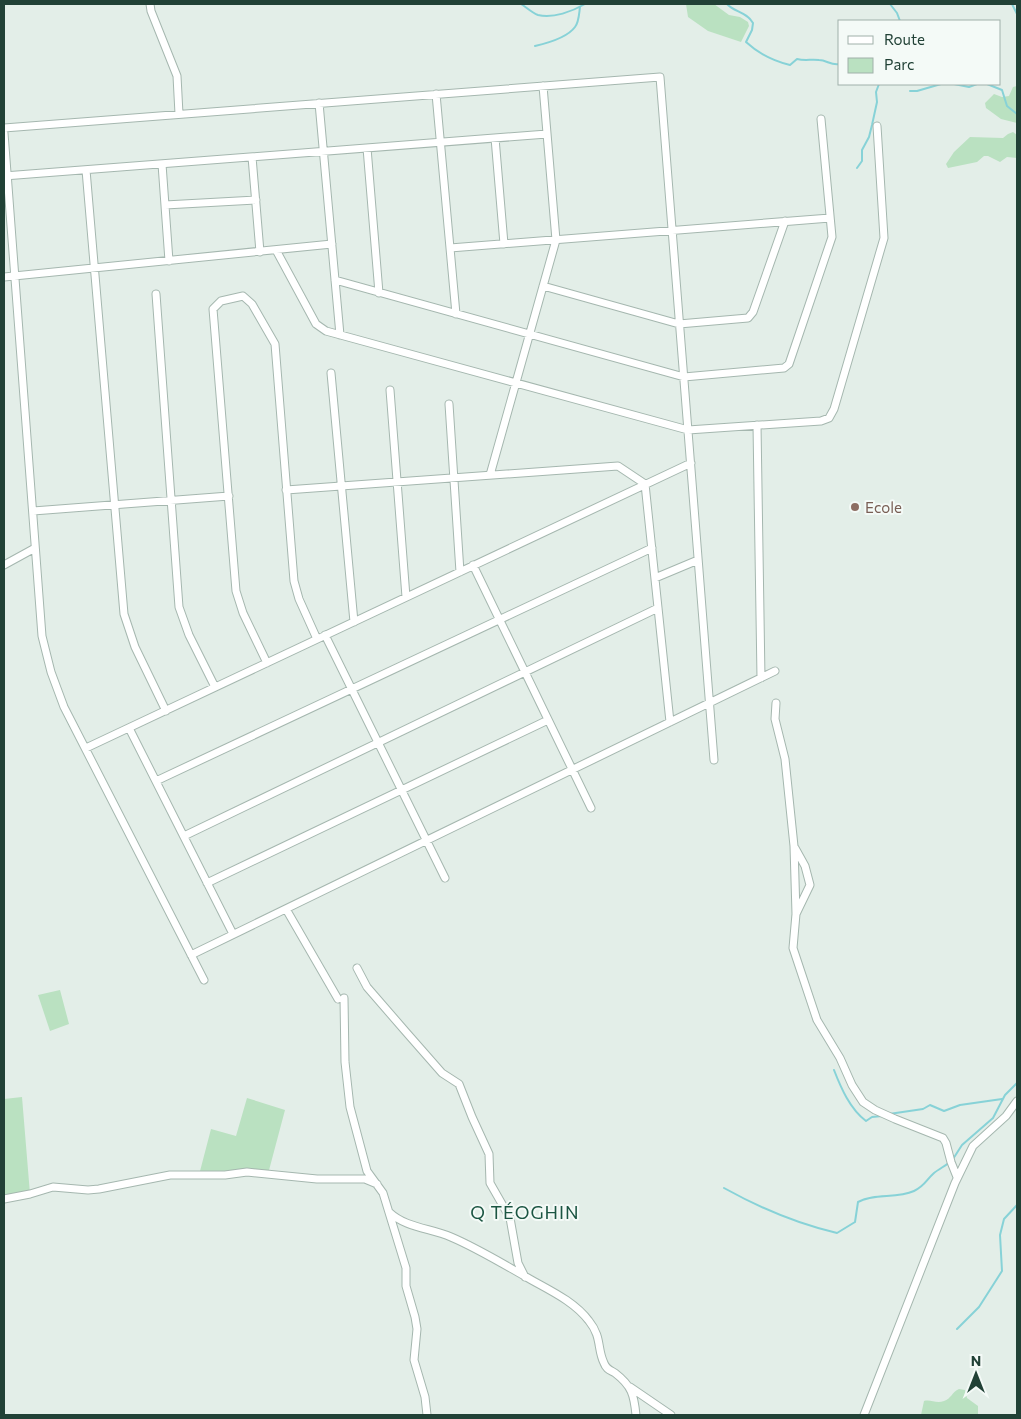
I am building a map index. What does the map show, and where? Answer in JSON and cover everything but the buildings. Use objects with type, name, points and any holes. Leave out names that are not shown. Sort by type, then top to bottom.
[{"type":"street","points":[[150,4],[153,18],[177,76],[179,114]]},
{"type":"street","points":[[4,128],[660,77],[714,760]]},
{"type":"street","points":[[490,475],[556,240],[543,86]]},
{"type":"street","points":[[436,94],[456,314]]},
{"type":"street","points":[[319,103],[340,334]]},
{"type":"street","points":[[335,280],[684,377],[784,368],[789,364],[832,236],[821,119]]},
{"type":"street","points":[[276,250],[316,324],[326,331],[688,430],[821,421],[829,418],[834,409],[884,238],[877,126]]},
{"type":"street","points":[[4,133],[5,176],[15,276],[42,636],[51,672],[64,707],[204,980]]},
{"type":"street","points":[[5,176],[547,134]]},
{"type":"street","points":[[495,138],[504,244]]},
{"type":"street","points":[[367,148],[379,293]]},
{"type":"street","points":[[252,157],[260,252]]},
{"type":"street","points":[[162,164],[169,261]]},
{"type":"street","points":[[86,170],[124,614],[135,647],[166,710]]},
{"type":"street","points":[[165,204],[256,200]]},
{"type":"street","points":[[450,248],[830,218]]},
{"type":"street","points":[[543,286],[679,324],[748,318],[753,312],[785,221]]},
{"type":"street","points":[[4,277],[332,244]]},
{"type":"street","points":[[156,294],[179,607],[189,635],[215,687]]},
{"type":"street","points":[[266,663],[243,612],[236,591],[213,309],[222,300],[243,296],[252,304],[274,344],[294,580],[299,599],[317,639]]},
{"type":"street","points":[[331,373],[354,622]]},
{"type":"street","points":[[390,390],[406,597]]},
{"type":"street","points":[[449,404],[460,572]]},
{"type":"street","points":[[757,425],[760,678]]},
{"type":"street","points":[[86,748],[690,462]]},
{"type":"street","points":[[286,490],[618,466],[645,484]]},
{"type":"street","points":[[645,484],[670,722]]},
{"type":"street","points":[[33,511],[228,496]]},
{"type":"street","points":[[4,565],[36,548]]},
{"type":"street","points":[[156,781],[652,548]]},
{"type":"street","points":[[655,578],[698,560]]},
{"type":"street","points":[[473,565],[591,808]]},
{"type":"street","points":[[184,836],[658,608]]},
{"type":"street","points":[[325,635],[446,878]]},
{"type":"street","points":[[191,955],[774,671]]},
{"type":"street","points":[[776,703],[775,719],[785,759],[794,846],[796,914],[793,948],[807,985],[817,1020],[863,1102],[875,1110],[943,1138],[957,1177]]},
{"type":"street","points":[[208,883],[548,720]]},
{"type":"street","points":[[129,728],[233,934]]},
{"type":"street","points":[[794,846],[805,866],[810,885],[796,914]]},
{"type":"street","points":[[286,908],[341,998],[350,1107],[367,1171],[383,1193],[406,1268],[407,1292],[415,1317],[414,1360],[425,1397],[426,1415]]},
{"type":"street","points":[[357,968],[367,987],[406,1032],[442,1072],[459,1084],[489,1154],[490,1183],[510,1218],[518,1263],[525,1276]]},
{"type":"street","points":[[864,1415],[957,1177],[973,1146],[1006,1116],[1017,1101]]},
{"type":"street","points":[[4,1199],[30,1194],[53,1186],[99,1189],[170,1175],[225,1175],[246,1172],[310,1179],[365,1179],[378,1184]]},
{"type":"street","points":[[388,1211],[402,1222],[450,1236],[525,1276],[574,1306],[590,1321],[599,1338],[603,1362],[606,1368],[628,1386],[671,1415]]},
{"type":"street","points":[[628,1386],[634,1396],[636,1415]]},
{"type":"green space","points":[[686,4],[714,4],[729,15],[740,17],[748,22],[749,26],[741,42],[708,31],[688,17]]},
{"type":"green space","points":[[1017,86],[1017,123],[1001,119],[986,108],[985,103],[994,94],[1002,97],[1009,96],[1013,87]]},
{"type":"green space","points":[[1013,132],[1017,135],[1017,158],[1007,157],[1000,162],[984,156],[977,162],[948,168],[946,164],[954,152],[970,137],[1003,138]]},
{"type":"green space","points":[[60,990],[69,1024],[50,1031],[38,995]]},
{"type":"green space","points":[[22,1097],[30,1194],[4,1199],[4,1099]]},
{"type":"green space","points":[[247,1098],[285,1110],[268,1174],[199,1175],[211,1129],[236,1136]]},
{"type":"green space","points":[[959,1389],[965,1390],[967,1398],[978,1406],[978,1415],[921,1415],[924,1401],[944,1401]]},
{"type":"waterway","points":[[521,4],[536,14],[544,16],[563,14],[585,4]]},
{"type":"waterway","points":[[727,4],[750,19],[753,23],[752,30],[746,42],[766,56],[790,65],[797,59],[822,60],[838,64]]},
{"type":"waterway","points":[[890,4],[900,20]]},
{"type":"waterway","points":[[1012,4],[1017,14]]},
{"type":"waterway","points":[[535,46],[557,40],[572,31],[579,18],[580,7]]},
{"type":"waterway","points":[[857,168],[862,161],[862,150],[869,137],[879,85]]},
{"type":"waterway","points":[[910,91],[938,85]]},
{"type":"waterway","points":[[959,85],[969,87],[974,85]]},
{"type":"waterway","points":[[990,85],[1002,90],[1007,106],[1017,114]]},
{"type":"waterway","points":[[834,1070],[847,1098],[860,1116],[866,1121],[872,1117],[882,1116]]},
{"type":"waterway","points":[[953,1159],[962,1145],[993,1118],[1005,1095],[1017,1083]]},
{"type":"waterway","points":[[889,1114],[923,1109],[930,1105],[944,1111],[960,1105],[1002,1099]]},
{"type":"waterway","points":[[724,1188],[779,1215],[837,1233],[855,1222],[858,1202],[865,1199],[900,1195],[914,1191],[950,1162]]},
{"type":"waterway","points":[[957,1329],[979,1307],[1002,1271],[1000,1235],[1004,1219],[1017,1205]]},
{"type":"place","name":"Ecole","points":[[855,507]]},
{"type":"district","name":"Q TÉOGHIN","points":[[525,1212]]}]
